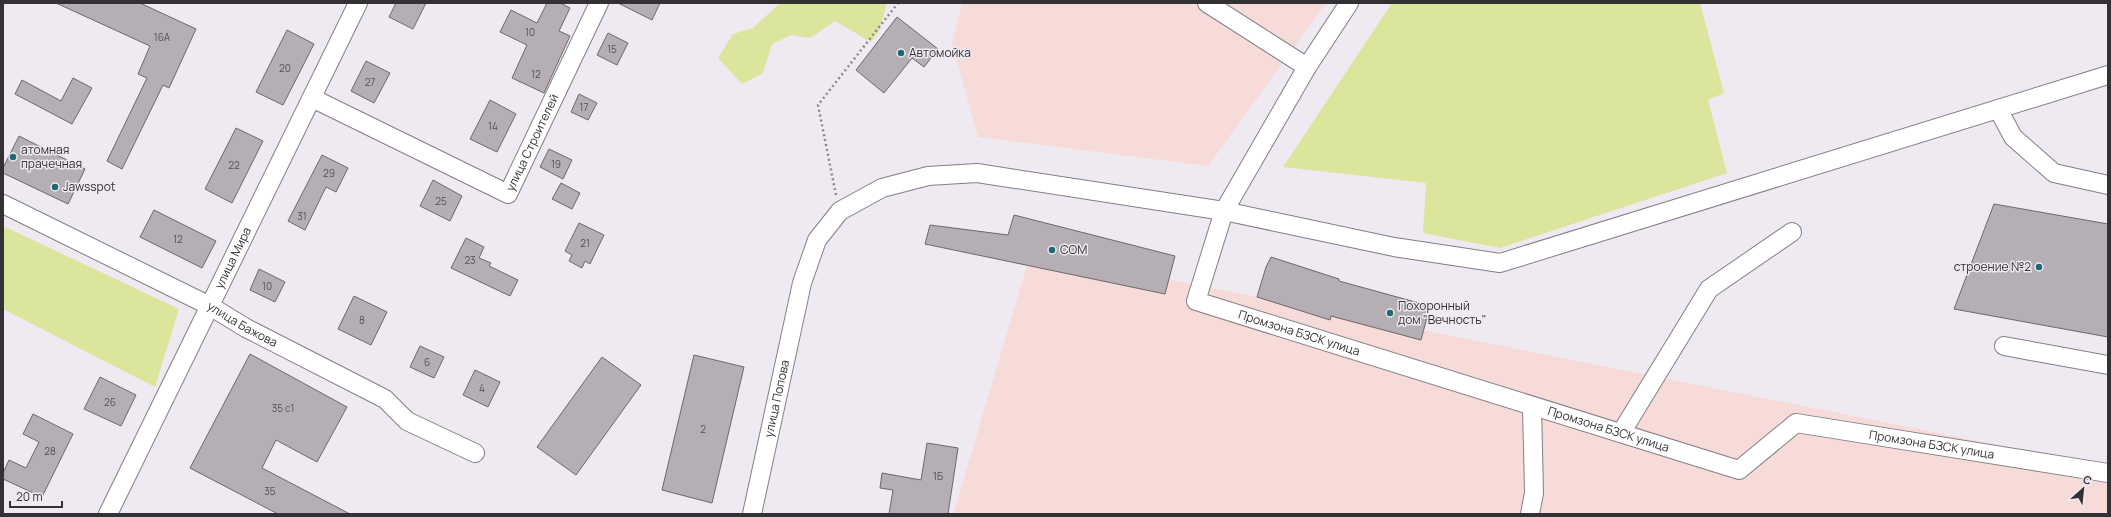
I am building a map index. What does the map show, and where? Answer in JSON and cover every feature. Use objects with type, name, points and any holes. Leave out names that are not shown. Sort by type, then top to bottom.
[{"type":"street","name":"улица Мира","points":[[108,514],[358,3]]},
{"type":"street","name":"улица Строителей","points":[[312,98],[508,194],[599,3]]},
{"type":"street","points":[[1207,3],[1308,67]]},
{"type":"street","points":[[1224,211],[1308,67],[1349,3]]},
{"type":"street","points":[[840,211],[882,188],[928,176],[977,173],[1224,211],[1394,247],[1500,263],[2108,75]]},
{"type":"street","points":[[1998,109],[2013,137],[2054,173],[2108,185]]},
{"type":"street","name":"улица Бажова","points":[[3,204],[210,306],[246,328],[385,399],[407,421],[475,453]]},
{"type":"street","name":"улица Попова","points":[[752,514],[802,283],[817,240],[840,211]]},
{"type":"street","name":"Промзона БЗСК улица","points":[[1224,211],[1196,301],[1739,470],[1796,423],[2108,473]]},
{"type":"street","points":[[1621,433],[1709,289],[1792,232]]},
{"type":"street","points":[[2004,346],[2108,365]]},
{"type":"street","points":[[1530,514],[1534,493],[1532,406]]},
{"type":"path","points":[[840,211],[818,105],[898,3]]},
{"type":"shaded area","points":[[962,3],[1326,3],[1208,166],[978,137],[952,43]]},
{"type":"shaded area","points":[[1031,252],[2108,467],[2108,514],[961,514],[954,512]]},
{"type":"green space","points":[[780,3],[887,3],[879,31],[871,42],[835,21],[810,38],[791,35],[772,44],[763,73],[742,84],[718,58],[733,34],[753,28]]},
{"type":"green space","points":[[1392,3],[1700,3],[1724,93],[1708,100],[1727,173],[1500,248],[1423,233],[1426,183],[1283,167]]},
{"type":"green space","points":[[3,226],[179,309],[155,387],[3,309]]},
{"type":"building","points":[[56,3],[140,3],[196,29],[169,88],[163,85],[122,169],[107,161],[147,78],[138,74],[150,46]]},
{"type":"building","points":[[396,3],[426,3],[413,29],[389,17]]},
{"type":"building","points":[[547,3],[560,3],[570,8],[559,31],[570,36],[544,93],[512,78],[527,45],[500,32],[511,10],[537,23]]},
{"type":"building","points":[[618,3],[660,3],[652,20]]},
{"type":"building","name":"Автомойка","points":[[897,17],[938,49],[924,67],[912,58],[884,93],[856,70]]},
{"type":"building","points":[[287,30],[314,44],[283,105],[256,92]]},
{"type":"building","points":[[608,33],[628,43],[617,65],[597,55]]},
{"type":"building","points":[[366,61],[390,73],[374,103],[351,91]]},
{"type":"building","points":[[73,78],[92,88],[72,124],[15,94],[22,80],[61,101]]},
{"type":"building","points":[[579,94],[597,103],[588,120],[571,112]]},
{"type":"building","points":[[490,100],[516,114],[497,152],[470,139]]},
{"type":"building","points":[[236,128],[263,141],[232,203],[205,189]]},
{"type":"building","points":[[19,136],[85,169],[68,204],[3,173],[3,168]]},
{"type":"building","points":[[549,149],[572,160],[563,179],[540,167]]},
{"type":"building","points":[[322,155],[348,168],[336,192],[326,187],[305,230],[288,221]]},
{"type":"building","points":[[433,180],[462,196],[450,221],[420,206]]},
{"type":"building","points":[[561,183],[580,193],[572,209],[552,199]]},
{"type":"building","name":"строение №2","points":[[1994,204],[2108,224],[2108,337],[1954,309]]},
{"type":"building","points":[[154,210],[216,241],[202,268],[140,237]]},
{"type":"building","name":"СОМ","points":[[1014,215],[1175,256],[1165,294],[925,244],[930,225],[1008,235]]},
{"type":"building","points":[[579,223],[604,235],[590,264],[585,261],[582,268],[569,261],[572,255],[565,251]]},
{"type":"building","points":[[466,238],[484,247],[479,258],[491,263],[489,266],[518,280],[510,296],[451,268]]},
{"type":"building","points":[[1271,257],[1339,279],[1339,281],[1430,306],[1421,340],[1331,316],[1330,320],[1257,297],[1266,267]]},
{"type":"building","points":[[259,269],[285,282],[275,302],[250,290]]},
{"type":"building","points":[[354,296],[387,312],[371,345],[338,329]]},
{"type":"building","points":[[420,346],[444,357],[434,378],[410,367]]},
{"type":"building","points":[[250,354],[347,407],[317,462],[276,440],[262,468],[350,514],[278,514],[190,468]]},
{"type":"building","points":[[694,355],[744,367],[712,503],[662,490]]},
{"type":"building","points":[[602,357],[641,385],[576,475],[537,447]]},
{"type":"building","points":[[475,370],[500,382],[488,407],[463,395]]},
{"type":"building","points":[[100,377],[136,395],[121,426],[84,409]]},
{"type":"building","points":[[33,414],[73,434],[42,497],[3,479],[3,473],[9,460],[26,468],[39,442],[23,434]]},
{"type":"building","points":[[927,443],[958,448],[948,514],[889,514],[893,490],[880,488],[882,473],[921,480]]},
{"type":"place","name":"Автомойка","points":[[901,53]]},
{"type":"place","name":"атомная прачечная","points":[[13,157]]},
{"type":"place","name":"Jawsspot","points":[[55,187]]},
{"type":"place","name":"СОМ","points":[[1052,250]]},
{"type":"place","name":"строение №2","points":[[2039,267]]},
{"type":"place","name":"Похоронный дом \"Вечность\"","points":[[1390,313]]}]
